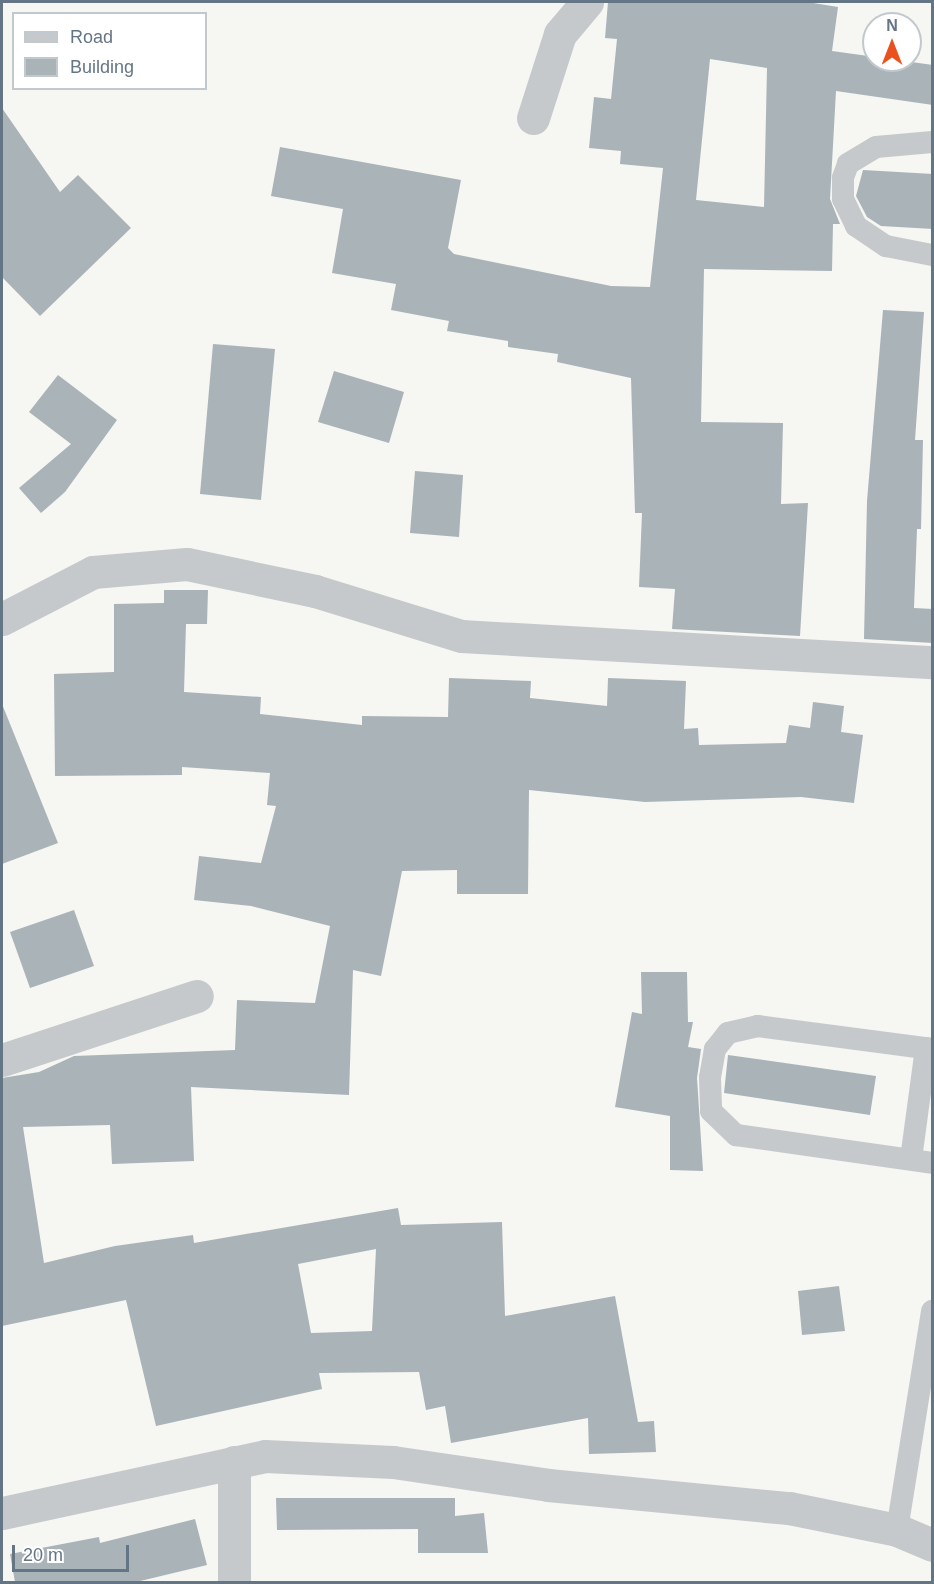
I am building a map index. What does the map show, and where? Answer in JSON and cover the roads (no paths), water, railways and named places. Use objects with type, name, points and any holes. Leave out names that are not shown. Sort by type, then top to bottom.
[{"type":"street","points":[[533,117],[560,34],[587,2]]},
{"type":"street","points":[[2,619],[93,572],[187,564],[315,591],[462,636],[933,662]]},
{"type":"street","points":[[2,1060],[197,996]]},
{"type":"street","points":[[2,1513],[265,1456],[393,1462],[549,1485],[789,1508],[897,1530],[933,1545]]},
{"type":"street","points":[[234,1462],[234,1582]]},
{"type":"lane","points":[[933,142],[876,147],[849,164],[843,178],[843,199],[856,226],[886,246],[933,255]]},
{"type":"lane","points":[[758,1026],[929,1049],[922,1161],[736,1135],[711,1111],[710,1077],[715,1049],[728,1033],[758,1026]]},
{"type":"lane","points":[[897,1530],[933,1311]]}]
